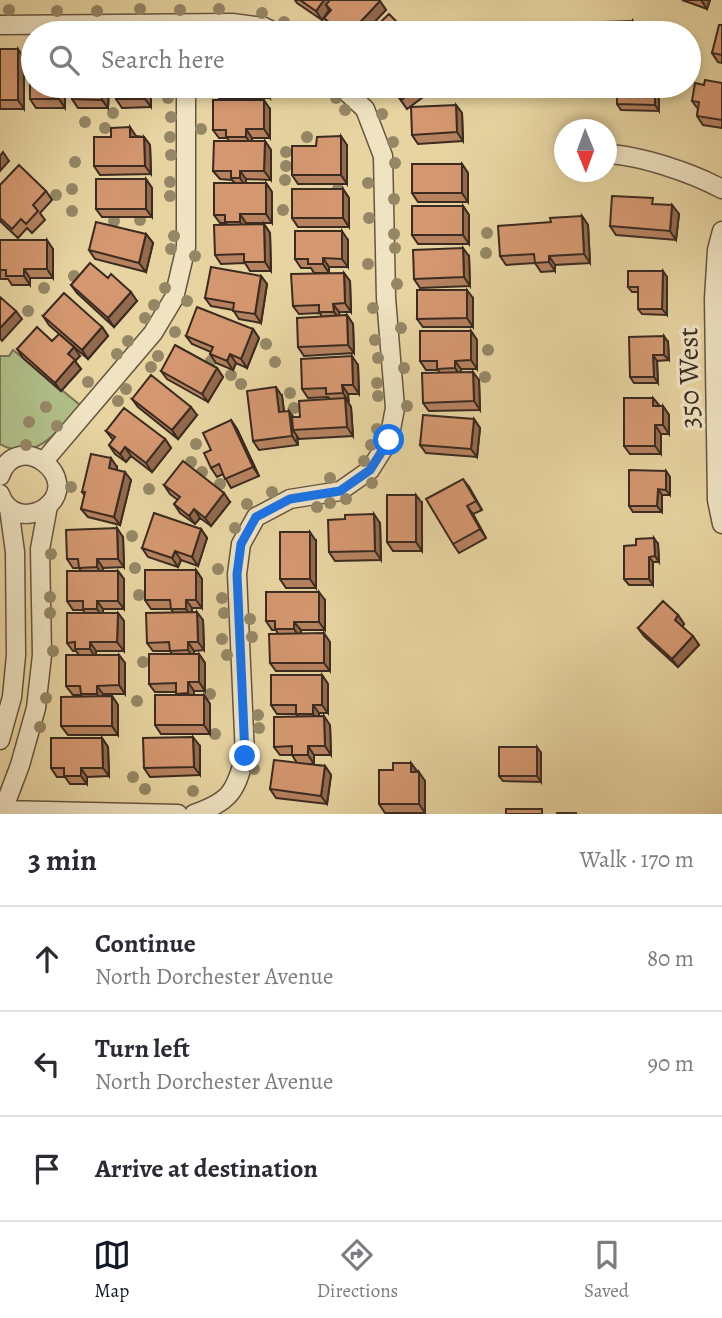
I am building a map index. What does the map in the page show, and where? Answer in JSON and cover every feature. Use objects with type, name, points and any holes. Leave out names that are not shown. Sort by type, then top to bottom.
[{"type":"street","points":[[0,25],[21,25]]},
{"type":"street","points":[[44,461],[153,333],[174,298],[186,247],[186,98]]},
{"type":"street","points":[[194,814],[219,805],[237,784],[245,756],[237,574],[241,544],[256,517],[290,499],[340,491],[370,470],[389,440],[395,408],[386,298],[383,156],[365,109],[353,98]]},
{"type":"street","points":[[617,154],[661,165],[722,189]]},
{"type":"street","name":"350 West","points":[[722,231],[714,272],[719,444],[717,500],[722,524]]},
{"type":"street","points":[[3,465],[25,456],[35,457],[52,468],[56,478],[54,498],[48,506],[40,549],[42,655],[36,708],[20,765],[2,809],[178,814]]},
{"type":"street","points":[[5,501],[18,513],[29,514],[48,506]]},
{"type":"street","points":[[0,740],[12,697],[16,655],[15,552],[5,501]]},
{"type":"green space","points":[[13,350],[80,405],[55,434],[36,447],[25,450],[0,444],[0,356],[9,356]]},
{"type":"building","points":[[300,0],[324,0],[316,11]]},
{"type":"building","points":[[330,0],[380,1],[361,21],[327,21],[324,18],[331,10],[326,5]]},
{"type":"building","points":[[389,14],[396,21],[382,21]]},
{"type":"building","points":[[719,25],[722,25],[722,55],[712,53]]},
{"type":"building","points":[[0,49],[18,49],[18,100],[0,100]]},
{"type":"building","points":[[705,80],[722,83],[722,120],[697,116],[699,102],[692,101],[692,98],[701,98],[701,84],[704,85]]},
{"type":"building","points":[[102,98],[102,100],[72,99]]},
{"type":"building","points":[[617,98],[655,98],[655,105],[617,104]]},
{"type":"building","points":[[213,100],[264,100],[264,129],[246,129],[246,137],[226,137],[226,130],[213,130]]},
{"type":"building","points":[[456,105],[457,132],[412,135],[411,107]]},
{"type":"building","points":[[130,127],[130,137],[144,137],[145,166],[94,166],[94,137],[111,137],[111,128]]},
{"type":"building","points":[[341,136],[341,175],[292,175],[292,146],[316,146],[317,137]]},
{"type":"building","points":[[214,141],[265,141],[264,171],[240,171],[240,178],[231,178],[231,171],[213,171]]},
{"type":"building","points":[[412,164],[462,164],[462,193],[412,193]]},
{"type":"building","points":[[19,165],[46,191],[33,205],[38,211],[26,224],[21,219],[12,229],[0,218],[0,185]]},
{"type":"building","points":[[96,179],[146,179],[146,209],[96,209]]},
{"type":"building","points":[[214,183],[266,183],[266,214],[240,214],[240,222],[225,222],[225,215],[214,215]]},
{"type":"building","points":[[292,189],[343,189],[343,218],[292,218]]},
{"type":"building","points":[[612,196],[653,198],[652,204],[672,205],[670,231],[610,226]]},
{"type":"building","points":[[412,206],[463,206],[463,235],[412,235]]},
{"type":"building","points":[[582,216],[584,254],[549,256],[549,262],[535,263],[534,254],[500,256],[498,226],[551,222],[550,218]]},
{"type":"building","points":[[96,222],[146,234],[139,263],[89,250]]},
{"type":"building","points":[[264,224],[265,262],[244,262],[244,254],[215,255],[214,225]]},
{"type":"building","points":[[295,231],[342,231],[342,259],[323,258],[323,264],[308,264],[308,259],[295,259]]},
{"type":"building","points":[[0,240],[47,240],[47,269],[24,269],[24,276],[6,276],[6,270],[0,270]]},
{"type":"building","points":[[463,248],[464,277],[414,279],[413,250]]},
{"type":"building","points":[[90,263],[108,278],[111,274],[131,292],[108,318],[71,285]]},
{"type":"building","points":[[211,267],[261,276],[255,314],[233,311],[234,303],[205,298]]},
{"type":"building","points":[[628,271],[663,271],[662,309],[638,309],[638,287],[628,287]]},
{"type":"building","points":[[344,273],[345,303],[333,304],[334,312],[319,312],[319,305],[293,306],[291,274]]},
{"type":"building","points":[[417,290],[467,290],[467,318],[417,319]]},
{"type":"building","points":[[64,293],[102,327],[82,350],[43,316]]},
{"type":"building","points":[[0,297],[16,311],[0,328]]},
{"type":"building","points":[[197,307],[253,329],[241,359],[230,354],[227,361],[210,354],[213,347],[186,336]]},
{"type":"building","points":[[347,315],[348,345],[298,347],[297,318]]},
{"type":"building","points":[[37,327],[52,341],[59,334],[74,347],[68,354],[75,360],[55,383],[17,349]]},
{"type":"building","points":[[420,331],[471,331],[471,360],[455,361],[455,368],[437,369],[437,361],[420,361]]},
{"type":"building","points":[[664,336],[664,355],[653,355],[654,377],[630,377],[629,337]]},
{"type":"building","points":[[175,345],[217,368],[202,394],[161,371]]},
{"type":"building","points":[[352,356],[353,385],[342,385],[343,393],[326,394],[326,388],[302,389],[301,359]]},
{"type":"building","points":[[473,372],[474,401],[423,403],[422,373]]},
{"type":"building","points":[[151,375],[191,407],[172,430],[132,399]]},
{"type":"building","points":[[276,387],[279,412],[289,411],[292,436],[253,441],[247,391]]},
{"type":"building","points":[[345,398],[347,427],[293,430],[292,417],[300,417],[299,401]]},
{"type":"building","points":[[624,398],[653,398],[653,406],[663,406],[663,425],[655,425],[655,446],[624,446]]},
{"type":"building","points":[[124,408],[165,439],[146,463],[125,447],[120,454],[109,445],[115,437],[106,431]]},
{"type":"building","points":[[423,415],[474,419],[471,449],[420,445]]},
{"type":"building","points":[[231,420],[253,467],[225,479],[219,464],[211,468],[204,453],[211,450],[203,433]]},
{"type":"building","points":[[91,454],[111,458],[109,468],[125,472],[114,517],[81,509]]},
{"type":"building","points":[[183,461],[224,493],[205,518],[194,509],[189,516],[174,504],[180,497],[164,485]]},
{"type":"building","points":[[629,470],[666,471],[666,490],[658,489],[657,506],[629,506]]},
{"type":"building","points":[[463,479],[476,501],[467,506],[480,529],[453,544],[426,499]]},
{"type":"building","points":[[387,495],[416,495],[416,542],[387,542]]},
{"type":"building","points":[[154,513],[201,529],[192,557],[175,551],[172,558],[142,548]]},
{"type":"building","points":[[374,514],[375,551],[329,552],[328,520],[345,519],[345,515]]},
{"type":"building","points":[[117,528],[118,559],[97,559],[97,567],[79,568],[78,559],[67,559],[66,530]]},
{"type":"building","points":[[280,532],[310,532],[310,579],[280,579]]},
{"type":"building","points":[[654,538],[655,556],[649,557],[649,579],[624,579],[624,546],[636,545],[636,539]]},
{"type":"building","points":[[145,570],[196,570],[196,600],[186,600],[186,609],[171,609],[170,600],[145,600]]},
{"type":"building","points":[[67,571],[118,571],[118,601],[97,601],[97,609],[83,609],[83,601],[67,601]]},
{"type":"building","points":[[266,592],[319,592],[319,622],[294,622],[294,629],[275,629],[275,621],[266,621]]},
{"type":"building","points":[[663,601],[678,615],[675,620],[693,636],[672,659],[638,628]]},
{"type":"building","points":[[197,612],[198,642],[188,642],[188,650],[170,651],[169,642],[147,643],[146,613]]},
{"type":"building","points":[[67,613],[118,613],[117,642],[90,642],[90,649],[75,649],[75,642],[67,643]]},
{"type":"building","points":[[324,633],[324,663],[270,663],[269,634]]},
{"type":"building","points":[[149,654],[199,654],[199,682],[188,682],[188,693],[176,694],[176,683],[149,684]]},
{"type":"building","points":[[66,655],[119,655],[119,685],[97,686],[97,694],[81,694],[80,686],[66,686]]},
{"type":"building","points":[[271,675],[322,675],[322,705],[313,705],[313,714],[296,714],[296,705],[271,705]]},
{"type":"building","points":[[155,695],[204,695],[204,725],[155,725]]},
{"type":"building","points":[[112,696],[112,726],[61,726],[61,697]]},
{"type":"building","points":[[324,716],[325,746],[308,746],[308,755],[292,755],[292,746],[274,747],[274,717]]},
{"type":"building","points":[[193,737],[194,767],[144,768],[143,738]]},
{"type":"building","points":[[51,738],[102,738],[103,768],[81,768],[81,776],[64,776],[64,768],[51,768]]},
{"type":"building","points":[[499,747],[537,747],[537,776],[499,776]]},
{"type":"building","points":[[274,760],[325,766],[321,796],[270,789]]},
{"type":"building","points":[[393,763],[411,763],[411,772],[419,772],[419,804],[379,804],[379,770],[393,770]]},
{"type":"building","points":[[506,809],[542,809],[542,814],[506,814]]},
{"type":"route","points":[[245,756],[237,574],[241,544],[256,517],[290,499],[340,491],[370,470],[389,440]]}]
